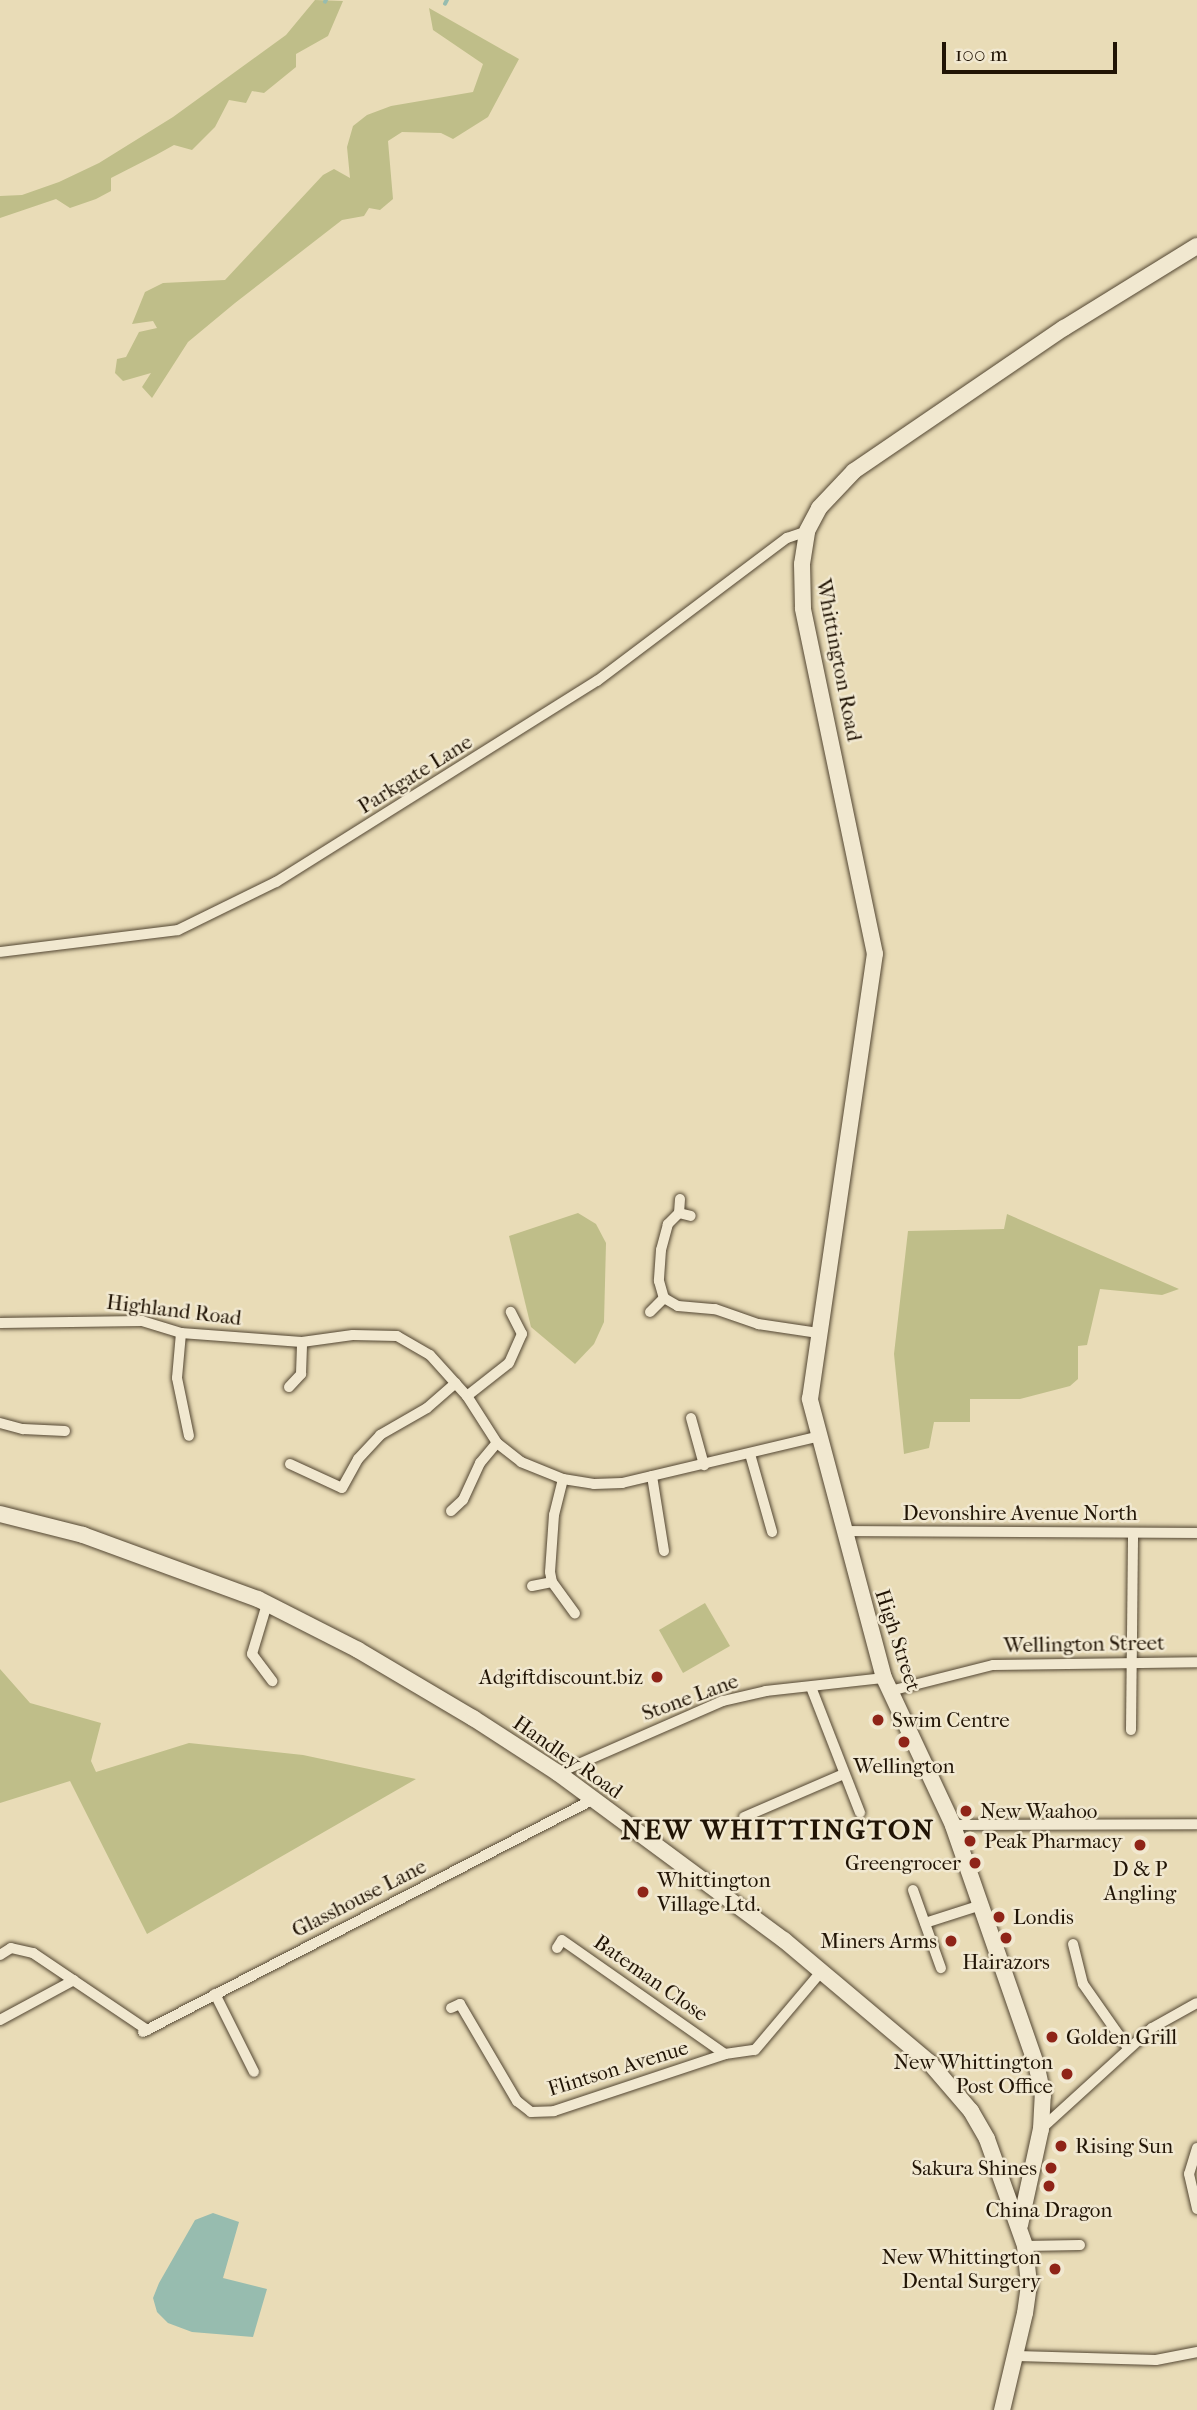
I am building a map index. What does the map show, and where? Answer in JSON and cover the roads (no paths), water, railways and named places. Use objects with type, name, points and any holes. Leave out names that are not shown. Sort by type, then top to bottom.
[{"type":"street","name":"Whittington Road","points":[[826,1278],[875,954],[803,608],[802,564],[807,531],[834,489],[854,471],[1064,328],[1197,246]]},
{"type":"street","name":"Parkgate Lane","points":[[0,952],[177,930],[276,882],[597,681],[787,538],[807,531]]},
{"type":"street","points":[[680,1199],[679,1213],[668,1224],[661,1250],[659,1281],[664,1298],[677,1306],[715,1309],[758,1324],[818,1333]]},
{"type":"street","points":[[679,1213],[691,1216]]},
{"type":"street","name":"High Street","points":[[826,1278],[810,1399],[817,1437],[887,1684],[953,1825],[1036,2064],[1043,2096],[1041,2129],[1020,2225],[1029,2285],[1017,2356],[1003,2410]]},
{"type":"street","points":[[650,1312],[664,1298]]},
{"type":"street","points":[[467,1396],[509,1363],[522,1334],[511,1312]]},
{"type":"street","name":"Highland Road","points":[[0,1323],[142,1321],[181,1333],[302,1342],[353,1335],[397,1336],[430,1354],[467,1396],[497,1443],[521,1462],[563,1479],[594,1484],[652,1476],[817,1437]]},
{"type":"street","points":[[181,1333],[177,1378],[189,1436]]},
{"type":"street","points":[[289,1387],[301,1374],[302,1342]]},
{"type":"street","points":[[290,1464],[342,1488],[358,1459],[380,1435],[427,1408],[456,1383]]},
{"type":"street","points":[[691,1418],[704,1465]]},
{"type":"street","points":[[0,1423],[23,1429],[65,1430]]},
{"type":"street","points":[[451,1511],[463,1500],[480,1463],[497,1443]]},
{"type":"street","points":[[750,1454],[772,1532]]},
{"type":"street","points":[[652,1476],[664,1551]]},
{"type":"street","points":[[563,1479],[554,1515],[552,1582],[575,1614]]},
{"type":"street","name":"Handley Road","points":[[0,1514],[184,1569],[267,1604],[358,1650],[558,1773],[785,1940],[820,1973],[929,2063],[971,2111],[992,2151],[1020,2225]]},
{"type":"street","name":"Devonshire Avenue North","points":[[843,1531],[1197,1533]]},
{"type":"street","points":[[1131,1730],[1133,1533]]},
{"type":"street","points":[[532,1586],[552,1582]]},
{"type":"street","points":[[267,1604],[252,1654],[272,1681]]},
{"type":"street","name":"Wellington Street","points":[[887,1684],[993,1665],[1197,1662]]},
{"type":"street","name":"Stone Lane","points":[[558,1773],[723,1701],[811,1687],[887,1684]]},
{"type":"street","points":[[811,1687],[860,1813]]},
{"type":"street","points":[[744,1816],[844,1774]]},
{"type":"street","name":"Glasshouse Lane","points":[[74,1980],[145,2031],[594,1799]]},
{"type":"street","points":[[953,1825],[1197,1824]]},
{"type":"street","points":[[913,1890],[941,1968]]},
{"type":"street","points":[[925,1923],[981,1905]]},
{"type":"street","name":"Bateman Close","points":[[556,1948],[562,1940],[725,2054]]},
{"type":"street","points":[[1073,1944],[1083,1984],[1128,2048]]},
{"type":"street","points":[[0,1955],[22,1948],[74,1980],[0,2020]]},
{"type":"street","name":"Flintson Avenue","points":[[451,2008],[460,2004],[517,2101],[531,2112],[554,2111],[725,2054],[755,2050],[820,1973]]},
{"type":"street","points":[[215,1994],[254,2072]]},
{"type":"street","points":[[1041,2129],[1128,2048],[1173,2013],[1197,2003]]},
{"type":"street","points":[[1197,2148],[1189,2174],[1197,2209]]},
{"type":"street","points":[[1025,2246],[1080,2245]]},
{"type":"street","points":[[1017,2356],[1156,2360],[1197,2352]]},
{"type":"water","points":[[213,2213],[239,2222],[223,2278],[267,2289],[253,2337],[192,2332],[168,2323],[157,2312],[153,2298],[159,2283],[195,2220]]},
{"type":"waterway","points":[[445,4],[447,0]]},
{"type":"place","name":"Adgiftdiscount.biz","points":[[657,1677]]},
{"type":"place","name":"Swim Centre","points":[[878,1720]]},
{"type":"place","name":"Wellington","points":[[904,1742]]},
{"type":"place","name":"New Waahoo","points":[[966,1811]]},
{"type":"place","name":"Peak Pharmacy","points":[[970,1841]]},
{"type":"place","name":"D & P Angling","points":[[1140,1845]]},
{"type":"place","name":"Greengrocer","points":[[975,1863]]},
{"type":"place","name":"Whittington Village Ltd.","points":[[643,1892]]},
{"type":"place","name":"Londis","points":[[999,1917]]},
{"type":"place","name":"Hairazors","points":[[1006,1938]]},
{"type":"place","name":"Miners Arms","points":[[951,1941]]},
{"type":"place","name":"Golden Grill","points":[[1052,2037]]},
{"type":"place","name":"New Whittington Post Office","points":[[1067,2074]]},
{"type":"place","name":"Rising Sun","points":[[1061,2146]]},
{"type":"place","name":"Sakura Shines","points":[[1051,2168]]},
{"type":"place","name":"China Dragon","points":[[1049,2186]]},
{"type":"place","name":"New Whittington Dental Surgery","points":[[1055,2269]]},
{"type":"district","name":"NEW WHITTINGTON","points":[[778,1830]]}]
